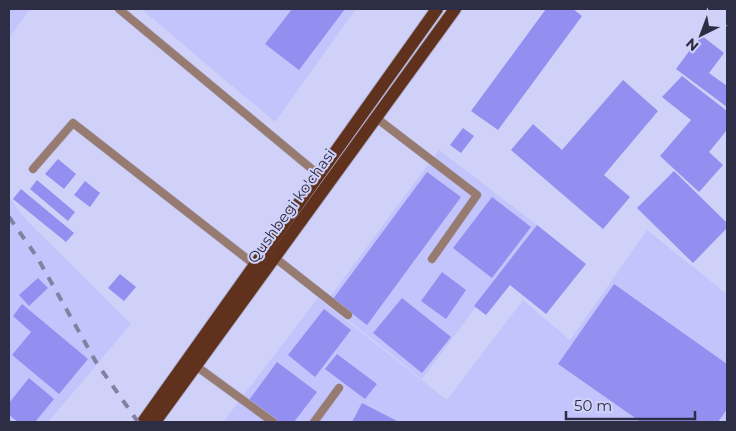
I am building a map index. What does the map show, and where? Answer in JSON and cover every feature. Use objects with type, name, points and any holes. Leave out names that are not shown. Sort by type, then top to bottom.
[{"type":"main road","name":"Qushbegi ko'chasi","points":[[370,114],[437,9]]},
{"type":"main road","name":"Qushbegi ko'chasi","points":[[143,422],[259,268],[370,114],[455,9]]},
{"type":"main road","name":"Qushbegi ko'chasi","points":[[155,422],[196,366],[259,268]]},
{"type":"lane","points":[[119,9],[323,179]]},
{"type":"lane","points":[[370,114],[477,195],[432,259]]},
{"type":"lane","points":[[33,169],[73,123],[259,268]]},
{"type":"lane","points":[[270,253],[348,315]]},
{"type":"lane","points":[[196,366],[274,422]]},
{"type":"lane","points":[[314,422],[340,388]]},
{"type":"shaded area","points":[[9,9],[30,9],[9,38]]},
{"type":"shaded area","points":[[141,9],[356,9],[275,122]]},
{"type":"shaded area","points":[[439,150],[537,225],[422,379],[326,302]]},
{"type":"shaded area","points":[[9,197],[27,221],[131,324],[48,422],[9,422]]},
{"type":"shaded area","points":[[647,230],[727,294],[727,422],[223,422],[318,298],[447,400],[523,300],[570,340]]},
{"type":"building","points":[[292,9],[345,9],[299,70],[265,44]]},
{"type":"building","points":[[546,9],[573,9],[582,16],[498,130],[471,111]]},
{"type":"building","points":[[701,35],[724,53],[709,73],[727,86],[727,107],[676,69]]},
{"type":"building","points":[[682,76],[727,111],[727,130],[709,152],[723,165],[699,192],[660,156],[691,120],[662,97]]},
{"type":"building","points":[[623,80],[658,111],[604,175],[630,197],[603,229],[511,150],[533,124],[562,150]]},
{"type":"building","points":[[463,128],[474,136],[461,153],[450,145]]},
{"type":"building","points":[[58,159],[76,174],[64,189],[45,174]]},
{"type":"building","points":[[674,171],[727,223],[727,228],[693,263],[637,208]]},
{"type":"building","points":[[427,172],[461,197],[367,325],[333,299]]},
{"type":"building","points":[[37,180],[75,212],[68,221],[30,189]]},
{"type":"building","points":[[85,181],[100,193],[90,207],[74,195]]},
{"type":"building","points":[[21,189],[74,233],[66,242],[13,199]]},
{"type":"building","points":[[492,197],[531,227],[492,278],[453,248]]},
{"type":"building","points":[[537,225],[586,264],[546,314],[510,285],[486,315],[474,306]]},
{"type":"building","points":[[442,272],[466,290],[446,319],[421,301]]},
{"type":"building","points":[[120,274],[136,287],[124,301],[108,288]]},
{"type":"building","points":[[38,278],[48,288],[29,306],[19,295]]},
{"type":"building","points":[[614,284],[727,364],[727,409],[718,422],[641,422],[558,364]]},
{"type":"building","points":[[402,298],[451,337],[422,373],[373,333]]},
{"type":"building","points":[[22,304],[88,359],[59,394],[12,355],[31,332],[13,316]]},
{"type":"building","points":[[324,309],[351,330],[315,377],[288,355]]},
{"type":"building","points":[[337,354],[377,384],[365,399],[325,369]]},
{"type":"building","points":[[277,362],[317,392],[294,422],[278,422],[249,400]]},
{"type":"building","points":[[29,378],[54,399],[35,422],[18,422],[9,415],[9,403]]},
{"type":"building","points":[[362,403],[399,422],[352,422]]},
{"type":"railway","points":[[9,217],[37,257],[96,362],[138,422]]}]
